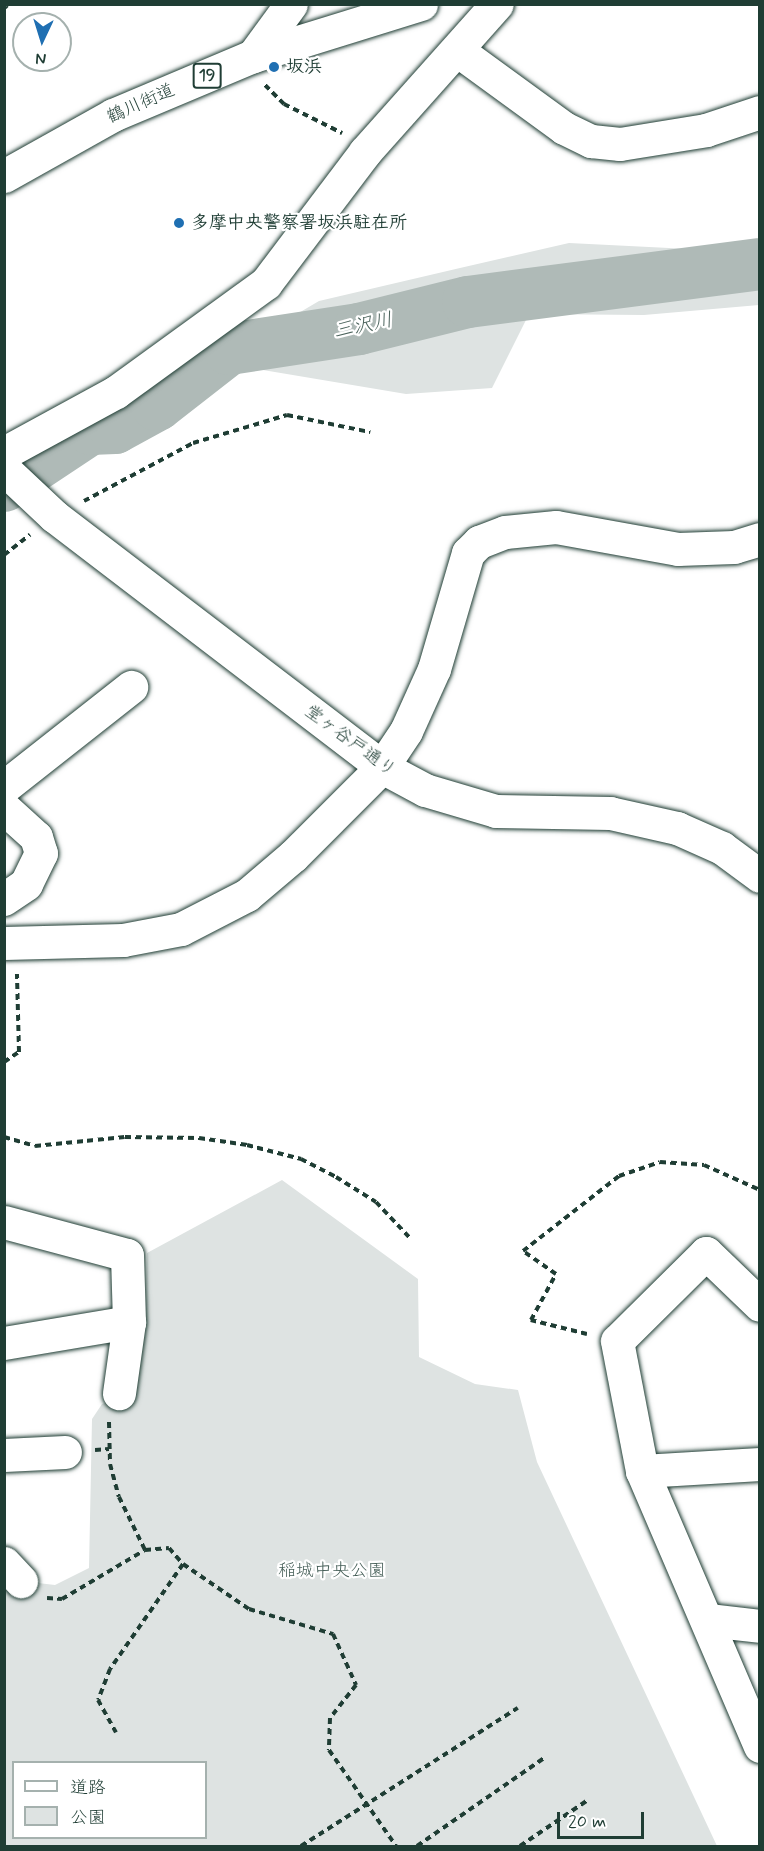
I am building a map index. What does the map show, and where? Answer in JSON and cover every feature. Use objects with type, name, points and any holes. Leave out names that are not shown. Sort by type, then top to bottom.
[{"type":"street","points":[[254,57],[291,4]]},
{"type":"street","name":"鶴川街道","points":[[4,176],[113,115],[254,57],[421,4]]},
{"type":"street","points":[[4,453],[116,392],[258,290],[365,152],[496,4]]},
{"type":"street","points":[[457,50],[564,128],[591,141],[620,144],[706,129],[759,112]]},
{"type":"street","name":"堂ヶ谷戸通り","points":[[4,469],[54,516],[382,767],[425,790],[496,811],[610,813],[677,828],[722,848],[759,876]]},
{"type":"street","points":[[10,943],[123,940],[181,929],[247,895],[382,767],[406,730],[434,669],[468,553],[479,542],[505,532],[556,527],[678,549],[734,547],[759,539]]},
{"type":"street","points":[[4,787],[131,687]]},
{"type":"street","points":[[4,808],[36,837],[41,854],[26,884],[4,899]]},
{"type":"street","points":[[4,1222],[127,1255],[129,1323],[120,1393]]},
{"type":"street","points":[[759,1305],[706,1253],[618,1341],[642,1471],[708,1620],[759,1746]]},
{"type":"street","points":[[4,1343],[129,1323]]},
{"type":"street","points":[[4,1455],[65,1452]]},
{"type":"street","points":[[642,1471],[759,1464]]},
{"type":"street","points":[[708,1620],[759,1626]]},
{"type":"path","points":[[254,57],[266,86],[284,104],[332,124],[365,152]]},
{"type":"path","points":[[54,516],[193,443],[287,415],[370,432]]},
{"type":"path","points":[[4,1062],[19,1052],[10,943]]},
{"type":"path","points":[[4,1137],[35,1146],[125,1137],[199,1138],[247,1145],[301,1159],[336,1177],[376,1203],[409,1238]]},
{"type":"path","points":[[618,1341],[531,1320],[556,1274],[523,1251],[620,1176],[660,1162],[704,1165],[759,1190]]},
{"type":"path","points":[[120,1393],[108,1427],[110,1464],[119,1497],[145,1550]]},
{"type":"path","points":[[13,1572],[49,1599],[62,1599],[145,1550],[170,1548],[183,1564],[249,1609],[333,1634],[356,1685],[330,1718],[329,1750],[396,1846]]},
{"type":"path","points":[[116,1732],[98,1700],[110,1669],[183,1564]]},
{"type":"path","points":[[301,1846],[518,1708]]},
{"type":"path","points":[[417,1846],[544,1758]]},
{"type":"path","points":[[520,1846],[588,1800]]},
{"type":"green space","points":[[759,240],[759,305],[644,315],[529,314],[492,388],[406,394],[215,362],[319,301],[569,243],[709,250]]},
{"type":"green space","name":"稲城中央公園","points":[[282,1180],[418,1279],[419,1357],[475,1384],[518,1390],[537,1462],[717,1846],[5,1846],[4,1579],[55,1585],[89,1568],[92,1419],[102,1404],[128,1396],[146,1320],[147,1253]]},
{"type":"waterway","name":"三沢川","points":[[4,486],[90,429],[115,428],[157,405],[229,349],[359,329],[468,302],[760,264]]},
{"type":"place","name":"坂浜","points":[[274,67]]},
{"type":"place","name":"多摩中央警察署坂浜駐在所","points":[[179,223]]}]
